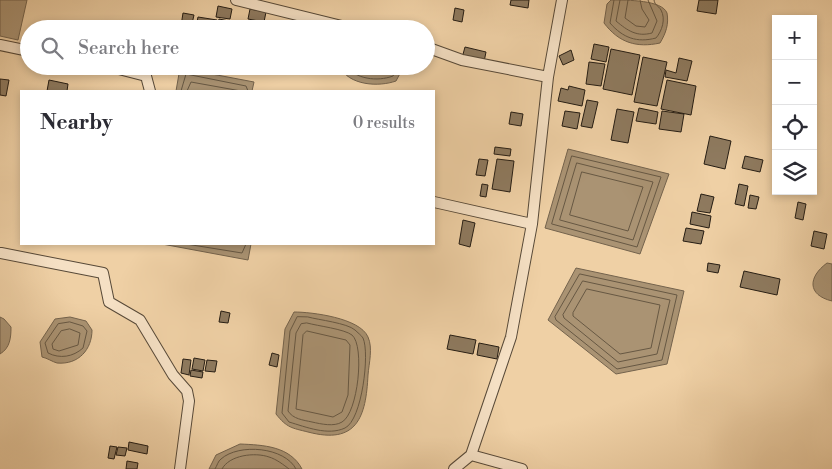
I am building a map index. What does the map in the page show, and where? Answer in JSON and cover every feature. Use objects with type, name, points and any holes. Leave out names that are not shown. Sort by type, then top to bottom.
[{"type":"street","points":[[236,0],[317,20]]},
{"type":"street","points":[[454,469],[471,456],[511,337],[532,224],[548,77],[562,0]]},
{"type":"street","points":[[0,45],[20,49]]},
{"type":"street","points":[[435,50],[462,60],[548,77]]},
{"type":"street","points":[[142,75],[146,76],[150,90]]},
{"type":"street","points":[[435,202],[532,224]]},
{"type":"street","points":[[1,253],[103,273],[109,302],[140,320],[173,375],[187,391],[189,401],[180,469]]},
{"type":"street","points":[[471,456],[522,469]]},
{"type":"water","points":[[0,0],[27,0],[22,20],[20,20],[18,40],[0,36]]},
{"type":"water","points":[[611,0],[652,3],[664,9],[668,17],[665,32],[660,43],[636,44],[622,39],[610,30],[604,23],[607,4]]},
{"type":"water","points":[[179,75],[217,75],[254,82],[252,90],[176,90]]},
{"type":"water","points":[[346,75],[399,75],[396,81],[381,84],[365,83]]},
{"type":"water","points":[[568,149],[669,174],[640,254],[545,228]]},
{"type":"water","points":[[167,245],[251,245],[248,260]]},
{"type":"water","points":[[827,263],[832,264],[832,301],[818,294],[814,290],[813,285],[816,274]]},
{"type":"water","points":[[576,268],[684,291],[667,364],[616,374],[548,320]]},
{"type":"water","points":[[294,312],[335,317],[356,325],[368,337],[370,356],[365,403],[356,424],[348,431],[325,435],[308,432],[290,427],[276,414],[285,329]]},
{"type":"water","points":[[0,317],[11,327],[11,335],[6,349],[0,354]]},
{"type":"water","points":[[70,317],[86,321],[92,330],[87,349],[78,358],[65,363],[57,363],[42,357],[40,342],[55,319]]},
{"type":"water","points":[[240,444],[267,446],[283,451],[297,461],[302,469],[209,469],[216,455]]},
{"type":"building","points":[[511,0],[529,0],[528,8],[510,5]]},
{"type":"building","points":[[699,0],[718,0],[716,14],[697,11]]},
{"type":"building","points":[[218,6],[232,9],[230,19],[216,17]]},
{"type":"building","points":[[455,8],[464,10],[462,22],[453,20]]},
{"type":"building","points":[[250,9],[266,12],[264,20],[248,19]]},
{"type":"building","points":[[183,13],[194,15],[193,20],[182,20]]},
{"type":"building","points":[[198,17],[217,20],[197,20]]},
{"type":"building","points":[[594,44],[609,47],[606,62],[591,59]]},
{"type":"building","points":[[465,47],[486,52],[484,62],[462,58]]},
{"type":"building","points":[[611,49],[640,55],[632,95],[603,89]]},
{"type":"building","points":[[571,50],[574,60],[563,65],[559,56]]},
{"type":"building","points":[[643,57],[667,62],[657,106],[634,102]]},
{"type":"building","points":[[679,58],[692,61],[687,81],[665,77],[666,70],[676,73]]},
{"type":"building","points":[[589,62],[605,64],[601,86],[586,84]]},
{"type":"building","points":[[0,79],[9,80],[6,96],[0,95]]},
{"type":"building","points":[[49,80],[68,84],[67,90],[47,90]]},
{"type":"building","points":[[667,80],[696,86],[691,115],[661,109]]},
{"type":"building","points":[[569,86],[585,90],[582,106],[558,101],[561,88],[568,90]]},
{"type":"building","points":[[587,100],[598,102],[592,128],[581,126]]},
{"type":"building","points":[[639,108],[658,112],[656,124],[636,121]]},
{"type":"building","points":[[617,109],[634,112],[628,143],[611,140]]},
{"type":"building","points":[[565,111],[580,113],[577,129],[562,126]]},
{"type":"building","points":[[662,111],[684,114],[681,132],[659,129]]},
{"type":"building","points":[[511,112],[523,114],[521,126],[509,124]]},
{"type":"building","points":[[710,136],[731,141],[725,169],[704,164]]},
{"type":"building","points":[[495,147],[511,149],[510,156],[494,154]]},
{"type":"building","points":[[745,156],[763,160],[760,172],[742,168]]},
{"type":"building","points":[[479,159],[488,160],[485,176],[476,175]]},
{"type":"building","points":[[497,159],[514,161],[510,192],[492,189]]},
{"type":"building","points":[[482,184],[488,185],[486,197],[480,196]]},
{"type":"building","points":[[739,184],[748,186],[744,206],[735,204]]},
{"type":"building","points":[[701,194],[714,197],[710,213],[697,211]]},
{"type":"building","points":[[750,195],[759,197],[756,209],[748,208]]},
{"type":"building","points":[[798,202],[806,204],[803,220],[795,218]]},
{"type":"building","points":[[692,212],[711,216],[709,228],[690,224]]},
{"type":"building","points":[[463,220],[475,223],[470,247],[459,244]]},
{"type":"building","points":[[686,228],[704,231],[701,244],[683,241]]},
{"type":"building","points":[[814,231],[827,234],[824,249],[811,246]]},
{"type":"building","points":[[708,263],[720,265],[718,273],[707,271]]},
{"type":"building","points":[[744,271],[780,279],[777,295],[740,287]]},
{"type":"building","points":[[221,311],[230,313],[228,323],[219,322]]},
{"type":"building","points":[[450,335],[476,340],[473,354],[447,349]]},
{"type":"building","points":[[479,343],[499,347],[497,359],[477,355]]},
{"type":"building","points":[[272,353],[279,355],[277,367],[269,365]]},
{"type":"building","points":[[194,358],[205,360],[203,371],[192,369]]},
{"type":"building","points":[[183,359],[191,360],[189,375],[181,373]]},
{"type":"building","points":[[207,360],[217,361],[215,372],[205,371]]},
{"type":"building","points":[[191,370],[203,372],[202,378],[190,376]]},
{"type":"building","points":[[129,442],[148,446],[147,454],[128,450]]},
{"type":"building","points":[[110,446],[117,447],[114,459],[108,458]]},
{"type":"building","points":[[118,447],[127,448],[125,456],[116,455]]},
{"type":"building","points":[[127,461],[138,463],[137,469],[126,469]]}]
